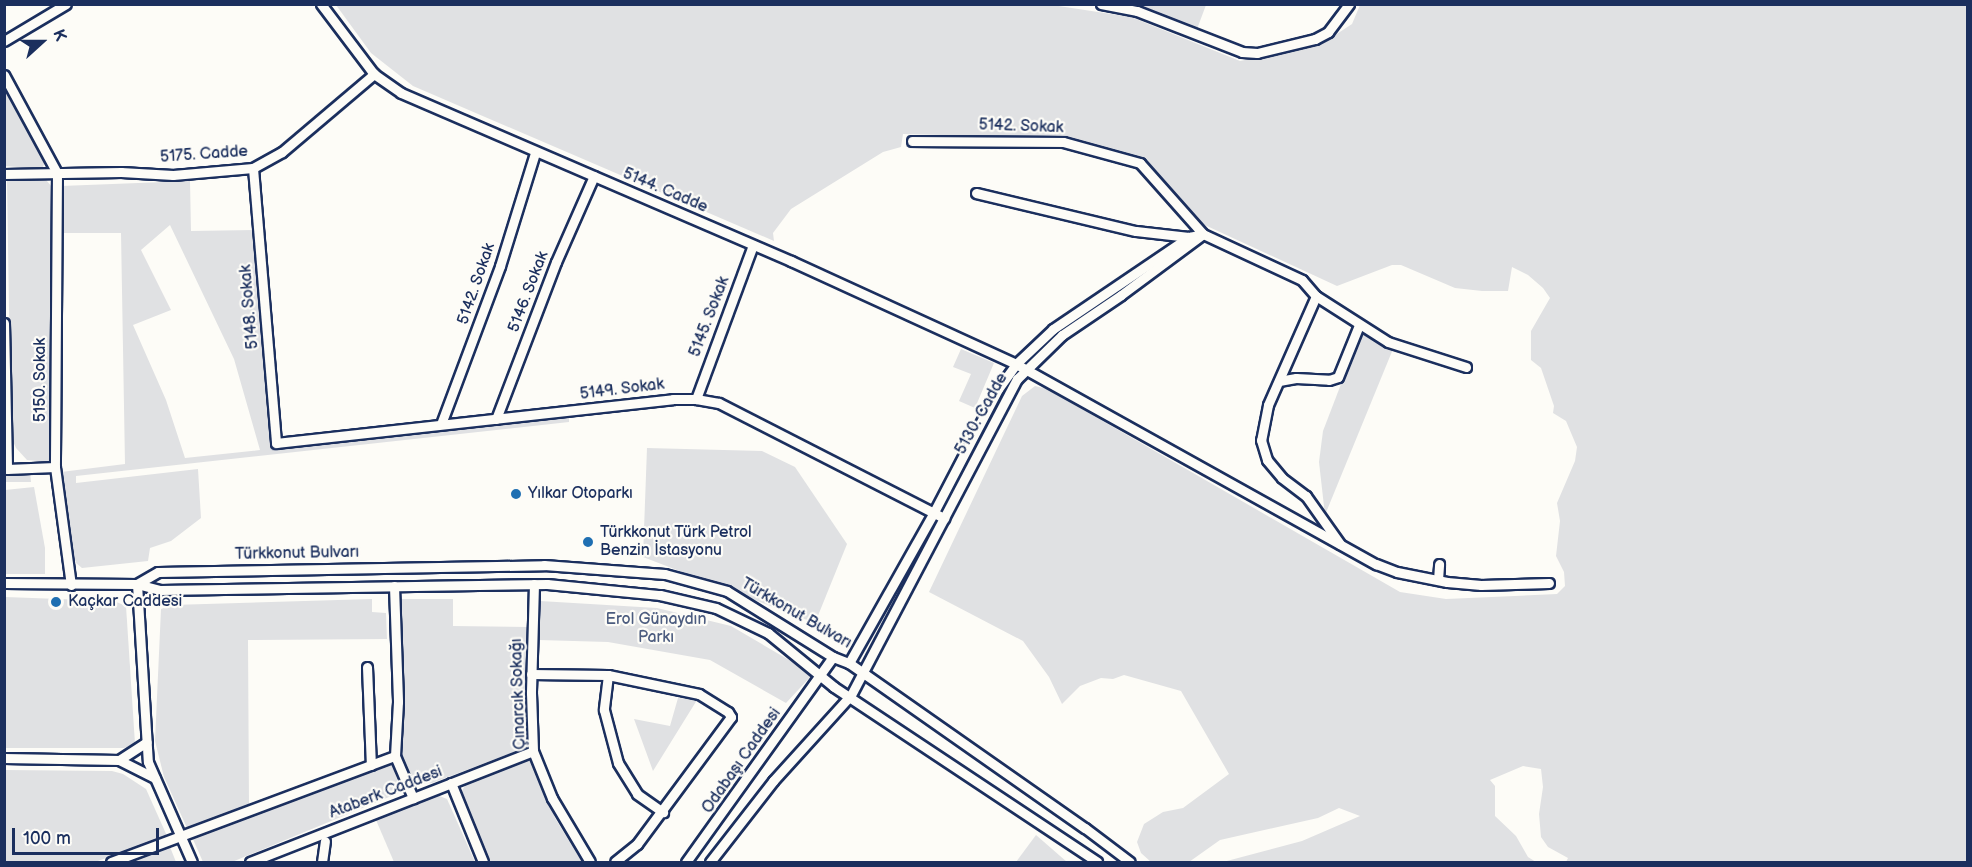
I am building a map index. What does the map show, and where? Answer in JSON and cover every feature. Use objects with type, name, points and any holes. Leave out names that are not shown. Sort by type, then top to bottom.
[{"type":"street","points":[[4,41],[66,4]]},
{"type":"street","name":"5144. Cadde","points":[[321,4],[374,74],[401,93],[535,153],[753,245],[1016,364],[1344,548],[1397,572],[1438,580],[1481,585],[1549,583]]},
{"type":"street","points":[[1101,4],[1137,11],[1242,52],[1257,53],[1315,39],[1328,32],[1349,4]]},
{"type":"street","name":"5175. Cadde","points":[[4,174],[173,175],[253,168],[282,152],[374,74]]},
{"type":"street","points":[[4,75],[57,173]]},
{"type":"street","name":"5142. Sokak","points":[[912,141],[1063,142],[1140,163],[1203,234]]},
{"type":"street","name":"5142. Sokak","points":[[441,424],[500,266],[535,153]]},
{"type":"street","name":"5148. Sokak","points":[[253,168],[276,443]]},
{"type":"street","name":"5150. Sokak","points":[[57,173],[55,467],[71,585]]},
{"type":"street","name":"5146. Sokak","points":[[496,419],[556,262],[594,176]]},
{"type":"street","points":[[976,193],[1136,231],[1189,237],[1203,234],[1302,280],[1317,296],[1388,342],[1466,367]]},
{"type":"street","name":"5130. Cadde","points":[[862,673],[1010,390],[1025,369],[1062,334],[1121,295],[1203,234]]},
{"type":"street","name":"5130. Cadde","points":[[849,663],[934,512],[998,389],[1016,364],[1041,339],[1069,317],[1189,237]]},
{"type":"street","name":"5145. Sokak","points":[[696,399],[753,245]]},
{"type":"street","points":[[1317,296],[1279,381],[1263,423],[1261,440],[1267,460],[1282,478],[1306,496],[1320,519],[1344,548]]},
{"type":"street","points":[[4,323],[7,469],[55,467]]},
{"type":"street","points":[[1279,381],[1296,378],[1329,380],[1338,377],[1359,325]]},
{"type":"street","name":"5149. Sokak","points":[[276,443],[673,399],[696,399],[719,403],[944,518]]},
{"type":"street","points":[[1438,580],[1440,564]]},
{"type":"street","name":"Türkkonut Bulvarı","points":[[137,584],[158,572],[409,566],[544,566],[665,574],[727,591],[833,657],[849,663],[1130,862]]},
{"type":"street","name":"Türkkonut Bulvarı","points":[[4,583],[137,584],[160,590],[534,584],[660,595],[716,609],[768,633],[820,675],[1097,862]]},
{"type":"street","points":[[137,584],[148,762],[192,862]]},
{"type":"street","name":"Çınarcık Sokağı","points":[[534,584],[531,674],[533,751],[552,798],[590,862]]},
{"type":"street","points":[[394,586],[398,702],[395,756],[413,798]]},
{"type":"street","name":"Odabaşı Caddesi","points":[[687,862],[833,657]]},
{"type":"street","points":[[367,667],[371,765]]},
{"type":"street","name":"Odabaşı Caddesi","points":[[710,862],[773,781],[851,695],[862,673]]},
{"type":"street","points":[[531,674],[608,675],[699,694],[728,712],[731,717],[663,812],[637,844],[615,862]]},
{"type":"street","points":[[608,675],[604,710],[618,763],[637,794],[663,812]]},
{"type":"street","points":[[119,760],[147,742]]},
{"type":"street","name":"Ataberk Caddesi","points":[[250,862],[533,751]]},
{"type":"street","points":[[111,862],[395,756]]},
{"type":"street","points":[[4,758],[119,760],[155,778]]},
{"type":"street","points":[[452,783],[483,862]]},
{"type":"street","points":[[322,862],[325,841]]},
{"type":"green space","points":[[336,5],[1052,5],[1131,17],[1240,61],[1320,45],[1352,24],[1360,5],[1967,5],[1967,862],[1566,862],[1568,858],[1548,847],[1541,837],[1539,814],[1543,787],[1541,769],[1523,766],[1490,780],[1495,786],[1495,816],[1516,836],[1528,857],[1536,862],[1223,862],[1302,841],[1360,816],[1339,808],[1318,818],[1220,840],[1189,862],[1151,862],[1141,853],[1137,842],[1144,824],[1163,812],[1183,808],[1229,774],[1181,691],[1124,675],[1113,679],[1101,678],[1080,686],[1062,704],[1049,677],[1023,641],[929,592],[1022,396],[1035,386],[1047,389],[1400,592],[1446,599],[1557,594],[1565,586],[1564,572],[1556,556],[1560,521],[1557,503],[1575,461],[1577,447],[1566,421],[1553,413],[1554,406],[1541,368],[1531,360],[1531,331],[1550,298],[1543,288],[1528,275],[1512,267],[1508,291],[1482,291],[1455,288],[1401,265],[1392,265],[1337,286],[1196,221],[1140,158],[1063,138],[903,134],[901,147],[883,152],[791,209],[773,233],[774,241],[413,86],[371,53]]},
{"type":"green space","points":[[1131,5],[1206,5],[1197,29]]},
{"type":"green space","points":[[4,81],[46,160],[42,169],[5,166]]},
{"type":"green space","points":[[11,177],[46,180],[53,188],[51,461],[48,462],[27,460],[16,448],[11,437],[7,181]]},
{"type":"green space","points":[[190,181],[191,231],[254,230],[276,448],[556,417],[569,417],[569,422],[76,476],[76,483],[198,469],[201,518],[171,541],[150,548],[148,561],[82,568],[76,563],[73,552],[61,493],[61,472],[125,464],[121,233],[61,233],[61,186]],"holes":[[[170,225],[234,359],[260,450],[185,458],[166,400],[133,325],[171,310],[141,250]]]},
{"type":"green space","points":[[1361,332],[1393,349],[1325,515],[1319,462],[1323,431]]},
{"type":"green space","points":[[961,349],[994,363],[975,408],[959,401],[971,374],[953,367]]},
{"type":"green space","points":[[647,448],[762,451],[795,467],[847,544],[815,623],[643,557]]},
{"type":"green space","points":[[4,471],[30,472],[31,482],[5,482]]},
{"type":"green space","points":[[34,487],[45,548],[45,574],[5,574],[5,490]]},
{"type":"green space","points":[[5,597],[114,601],[126,606],[135,744],[124,748],[5,748]]},
{"type":"green space","points":[[372,599],[372,612],[386,613],[387,639],[248,640],[249,804],[187,828],[164,777],[155,741],[161,609],[172,605]]},
{"type":"green space","points":[[399,599],[453,599],[453,626],[529,627],[527,725],[530,746],[432,783],[415,784],[409,781],[400,752]]},
{"type":"green space","name":"Erol Günaydın Parkı","points":[[540,601],[657,608],[731,626],[813,674],[786,703],[710,660],[608,642],[539,640]]},
{"type":"green space","points":[[678,698],[697,700],[653,771],[634,719],[670,726]]},
{"type":"green space","points":[[532,758],[555,818],[582,862],[488,862],[460,794],[466,784]]},
{"type":"green space","points":[[392,763],[401,792],[232,862],[203,862],[192,837]]},
{"type":"green space","points":[[5,770],[112,771],[123,774],[146,789],[167,836],[95,862],[5,862]]},
{"type":"green space","points":[[437,795],[447,799],[475,862],[394,862],[376,820]]},
{"type":"green space","points":[[1036,835],[1067,862],[1016,862]]},
{"type":"green space","points":[[170,847],[176,862],[127,862]]},
{"type":"place","name":"Yılkar Otoparkı","points":[[516,494]]},
{"type":"place","name":"Türkkonut Türk Petrol Benzin İstasyonu","points":[[588,542]]},
{"type":"place","name":"Kaçkar Caddesi","points":[[56,602]]}]
